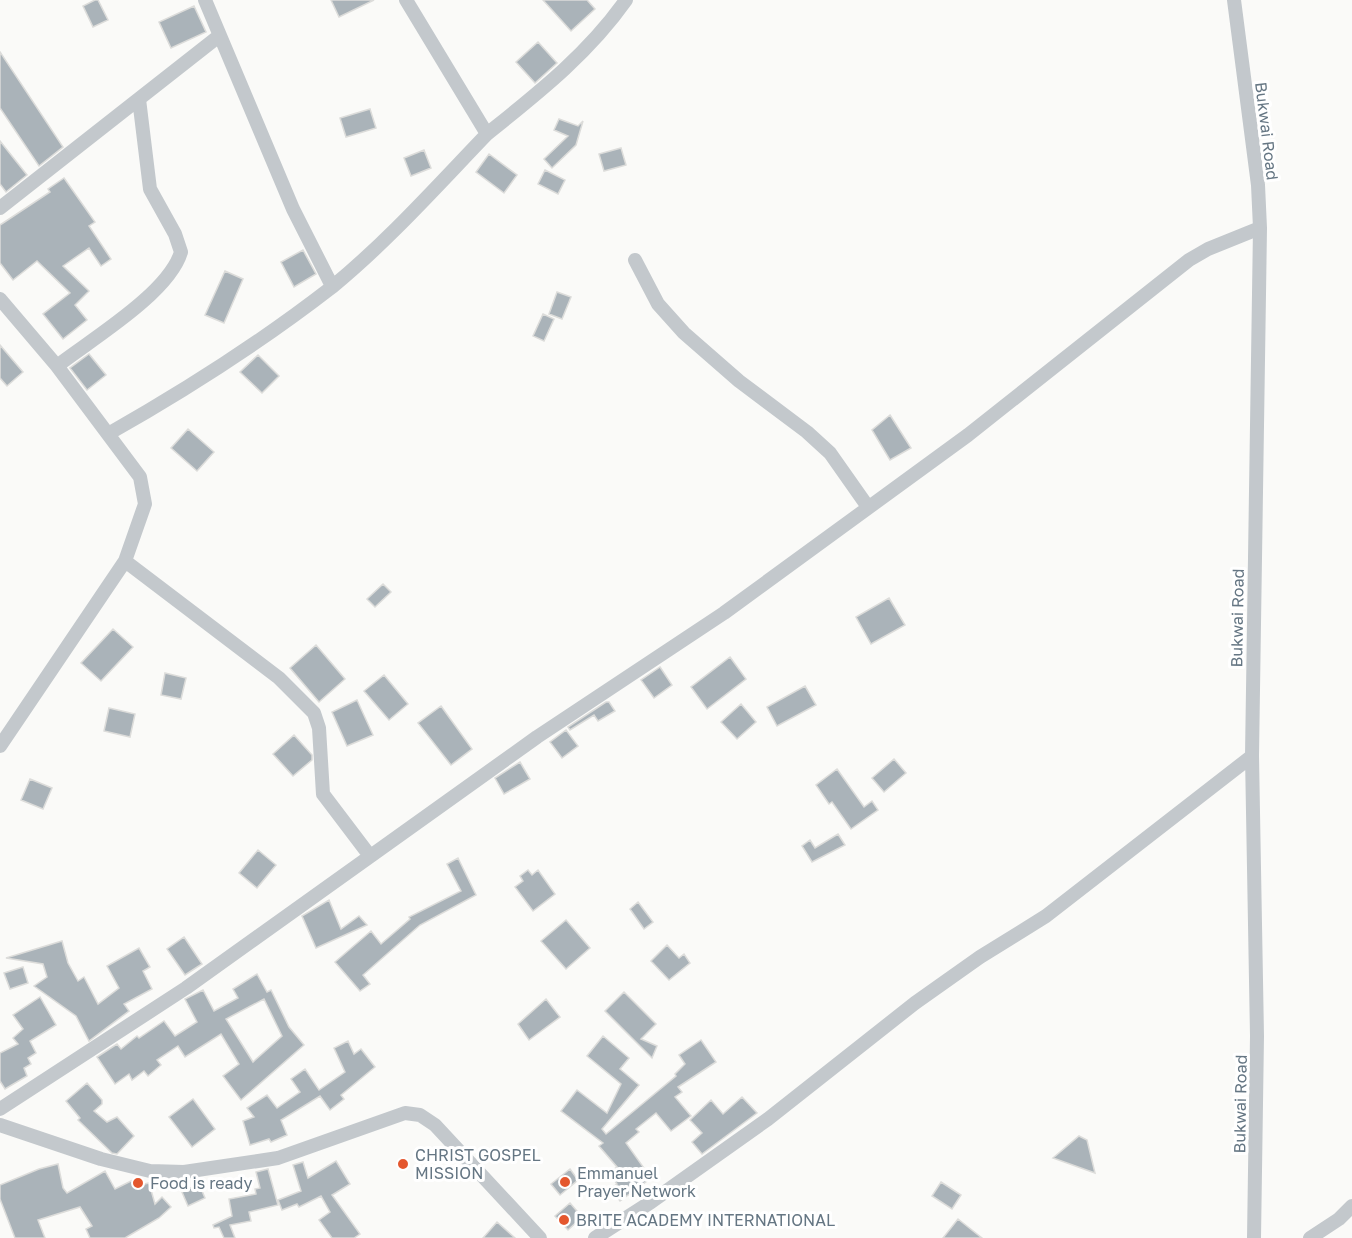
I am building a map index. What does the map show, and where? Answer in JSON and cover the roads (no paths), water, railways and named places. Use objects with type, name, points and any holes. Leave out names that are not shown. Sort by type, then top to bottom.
[{"type":"street","points":[[205,0],[293,209],[332,286]]},
{"type":"street","points":[[406,0],[487,134]]},
{"type":"street","points":[[108,434],[198,384],[332,286],[406,219],[487,134],[567,69],[606,28],[626,0]]},
{"type":"street","name":"Bukwai Road","points":[[1234,0],[1258,185],[1260,228],[1252,756],[1257,1036],[1254,1238]]},
{"type":"street","points":[[0,208],[219,36]]},
{"type":"street","points":[[57,366],[140,303],[171,274],[181,252],[175,234],[150,189],[139,99]]},
{"type":"street","points":[[0,1108],[186,988],[537,737],[723,613],[1059,365],[1189,260],[1208,249],[1260,228]]},
{"type":"street","points":[[635,260],[658,304],[684,333],[830,453],[868,507]]},
{"type":"street","points":[[0,299],[57,366],[140,477],[145,504],[124,561],[0,746]]},
{"type":"street","points":[[124,561],[279,678],[314,713],[319,728],[323,794],[370,856]]},
{"type":"street","points":[[595,1238],[651,1203],[768,1119],[915,1003],[980,957],[1046,916],[1252,756]]},
{"type":"street","points":[[0,1125],[101,1160],[150,1171],[184,1172],[278,1158],[405,1113],[420,1115],[435,1125],[540,1238]]},
{"type":"street","points":[[1310,1238],[1339,1219],[1352,1206]]},
{"type":"place","name":"CHRIST GOSPEL MISSION","points":[[403,1164]]},
{"type":"place","name":"Emmanuel Prayer Network","points":[[565,1182]]},
{"type":"place","name":"Food is ready","points":[[138,1183]]},
{"type":"place","name":"BRITE ACADEMY INTERNATIONAL","points":[[564,1220]]}]
